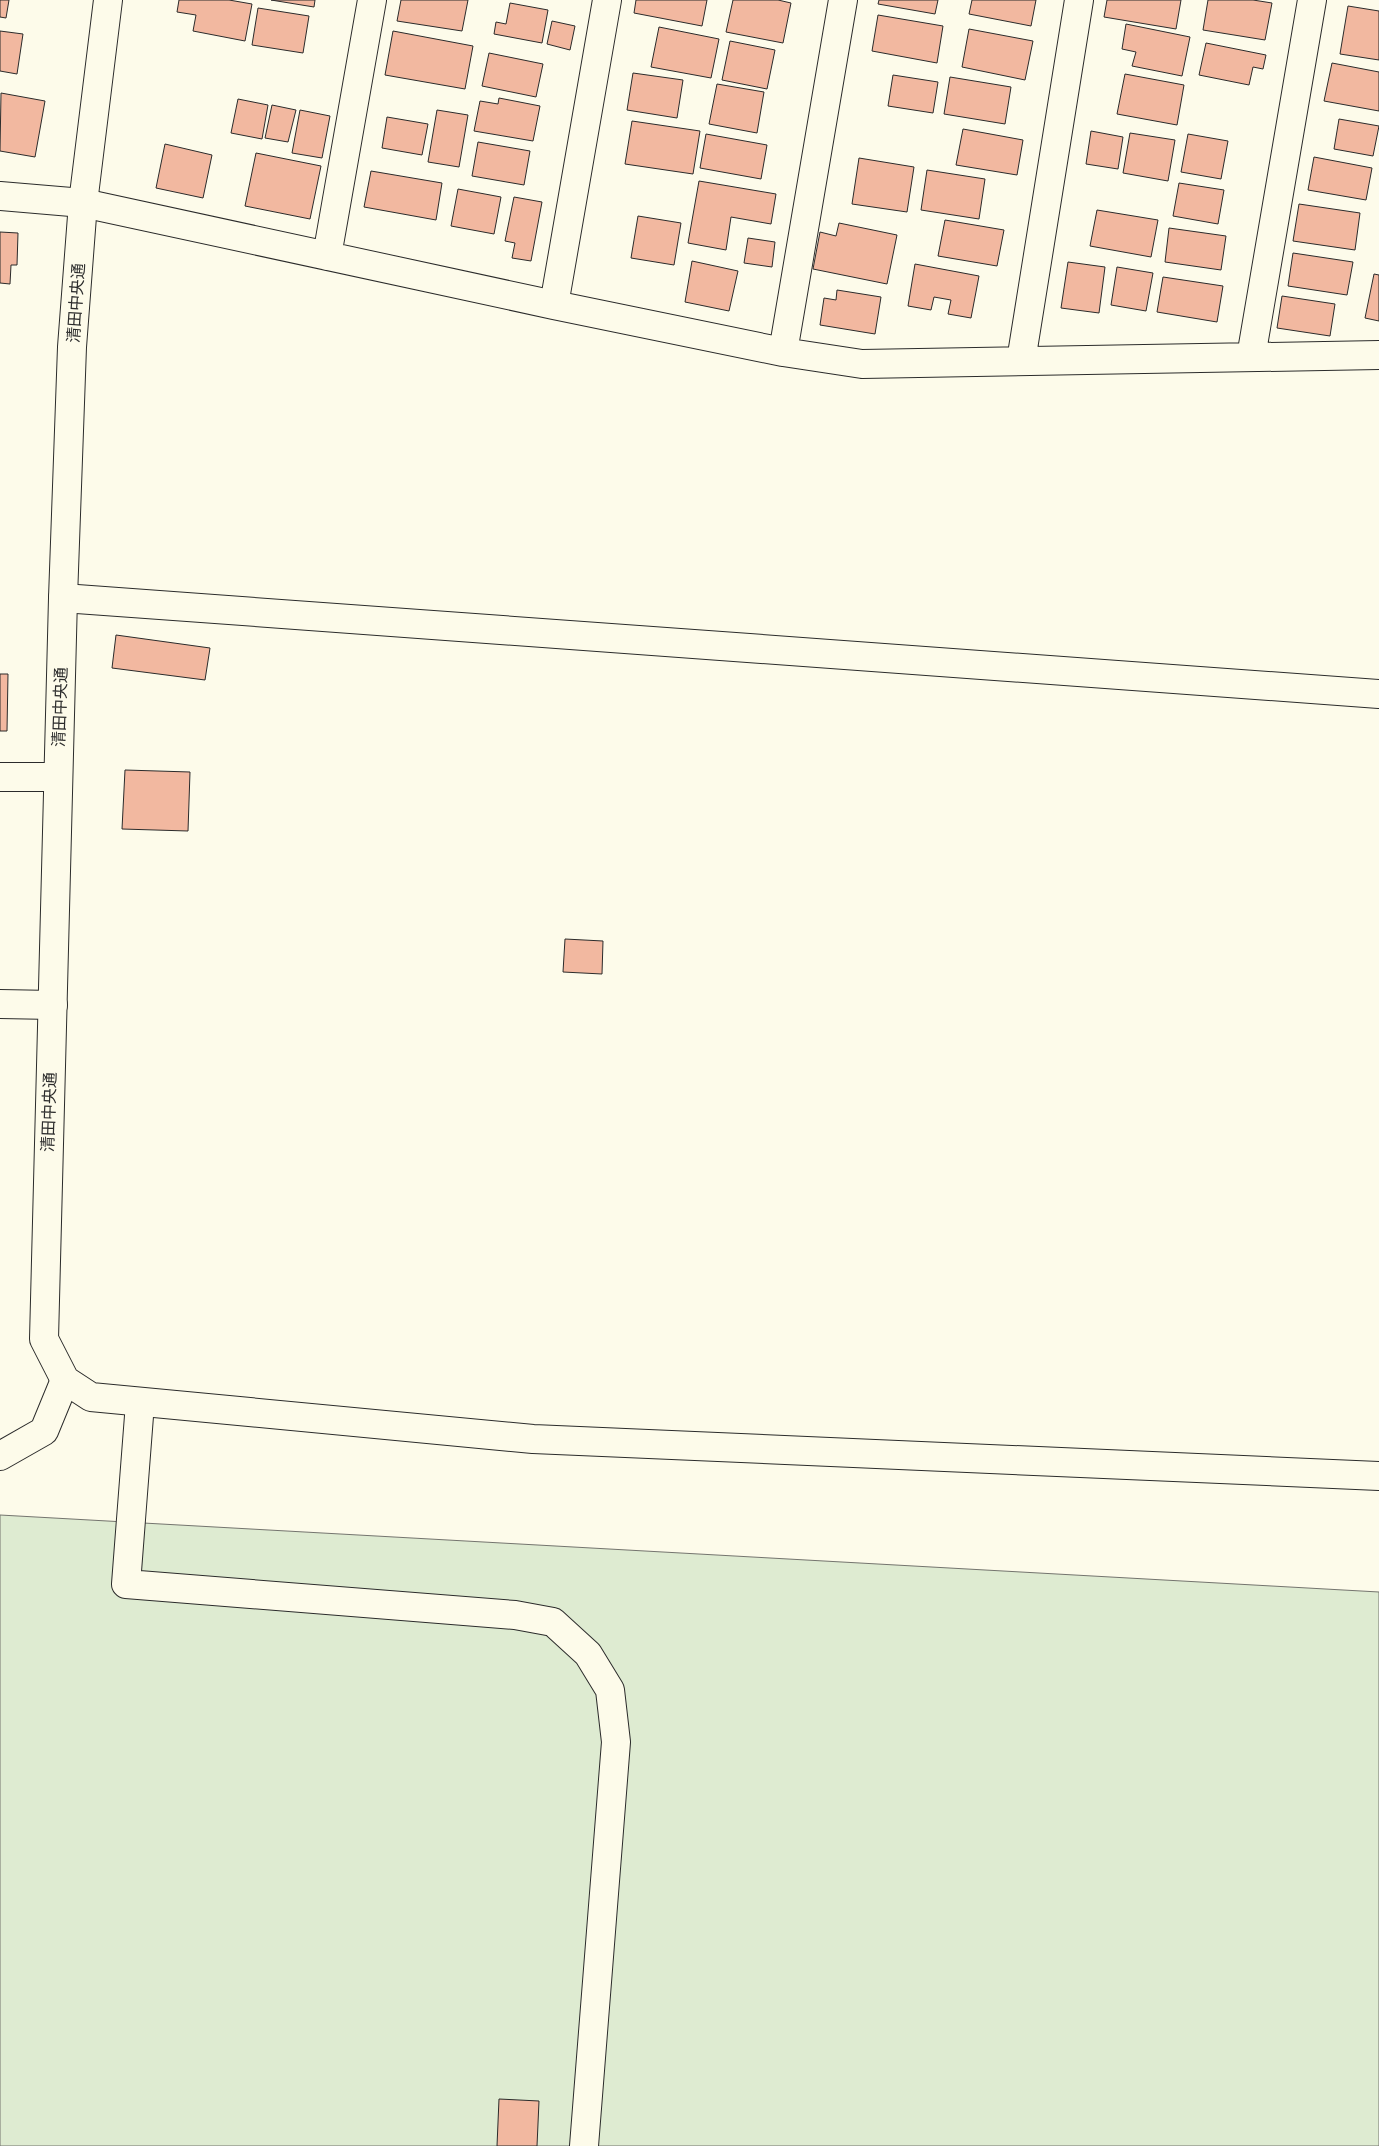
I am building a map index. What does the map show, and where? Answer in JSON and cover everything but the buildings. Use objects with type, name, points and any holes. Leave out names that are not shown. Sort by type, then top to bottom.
[{"type":"street","name":"清田中央通","points":[[108,0],[84,203],[72,347],[63,598],[44,1339],[65,1380],[91,1397],[140,1402]]},
{"type":"street","points":[[327,256],[372,0]]},
{"type":"street","points":[[554,305],[607,0]]},
{"type":"street","points":[[783,352],[843,0]]},
{"type":"street","points":[[1021,361],[1079,0]]},
{"type":"street","points":[[1251,357],[1312,0]]},
{"type":"street","points":[[0,196],[84,203],[554,305],[783,352],[862,364],[1379,355]]},
{"type":"street","points":[[63,598],[1379,694]]},
{"type":"street","points":[[0,777],[58,776]]},
{"type":"street","points":[[0,1004],[53,1005]]},
{"type":"street","points":[[0,1456],[44,1431],[65,1380]]},
{"type":"street","points":[[584,2146],[616,1742],[610,1690],[588,1654],[553,1622],[516,1616],[126,1584],[140,1402],[533,1439],[1379,1476]]},
{"type":"green space","points":[[0,1515],[1379,1592],[1379,2146],[0,2146]]}]
